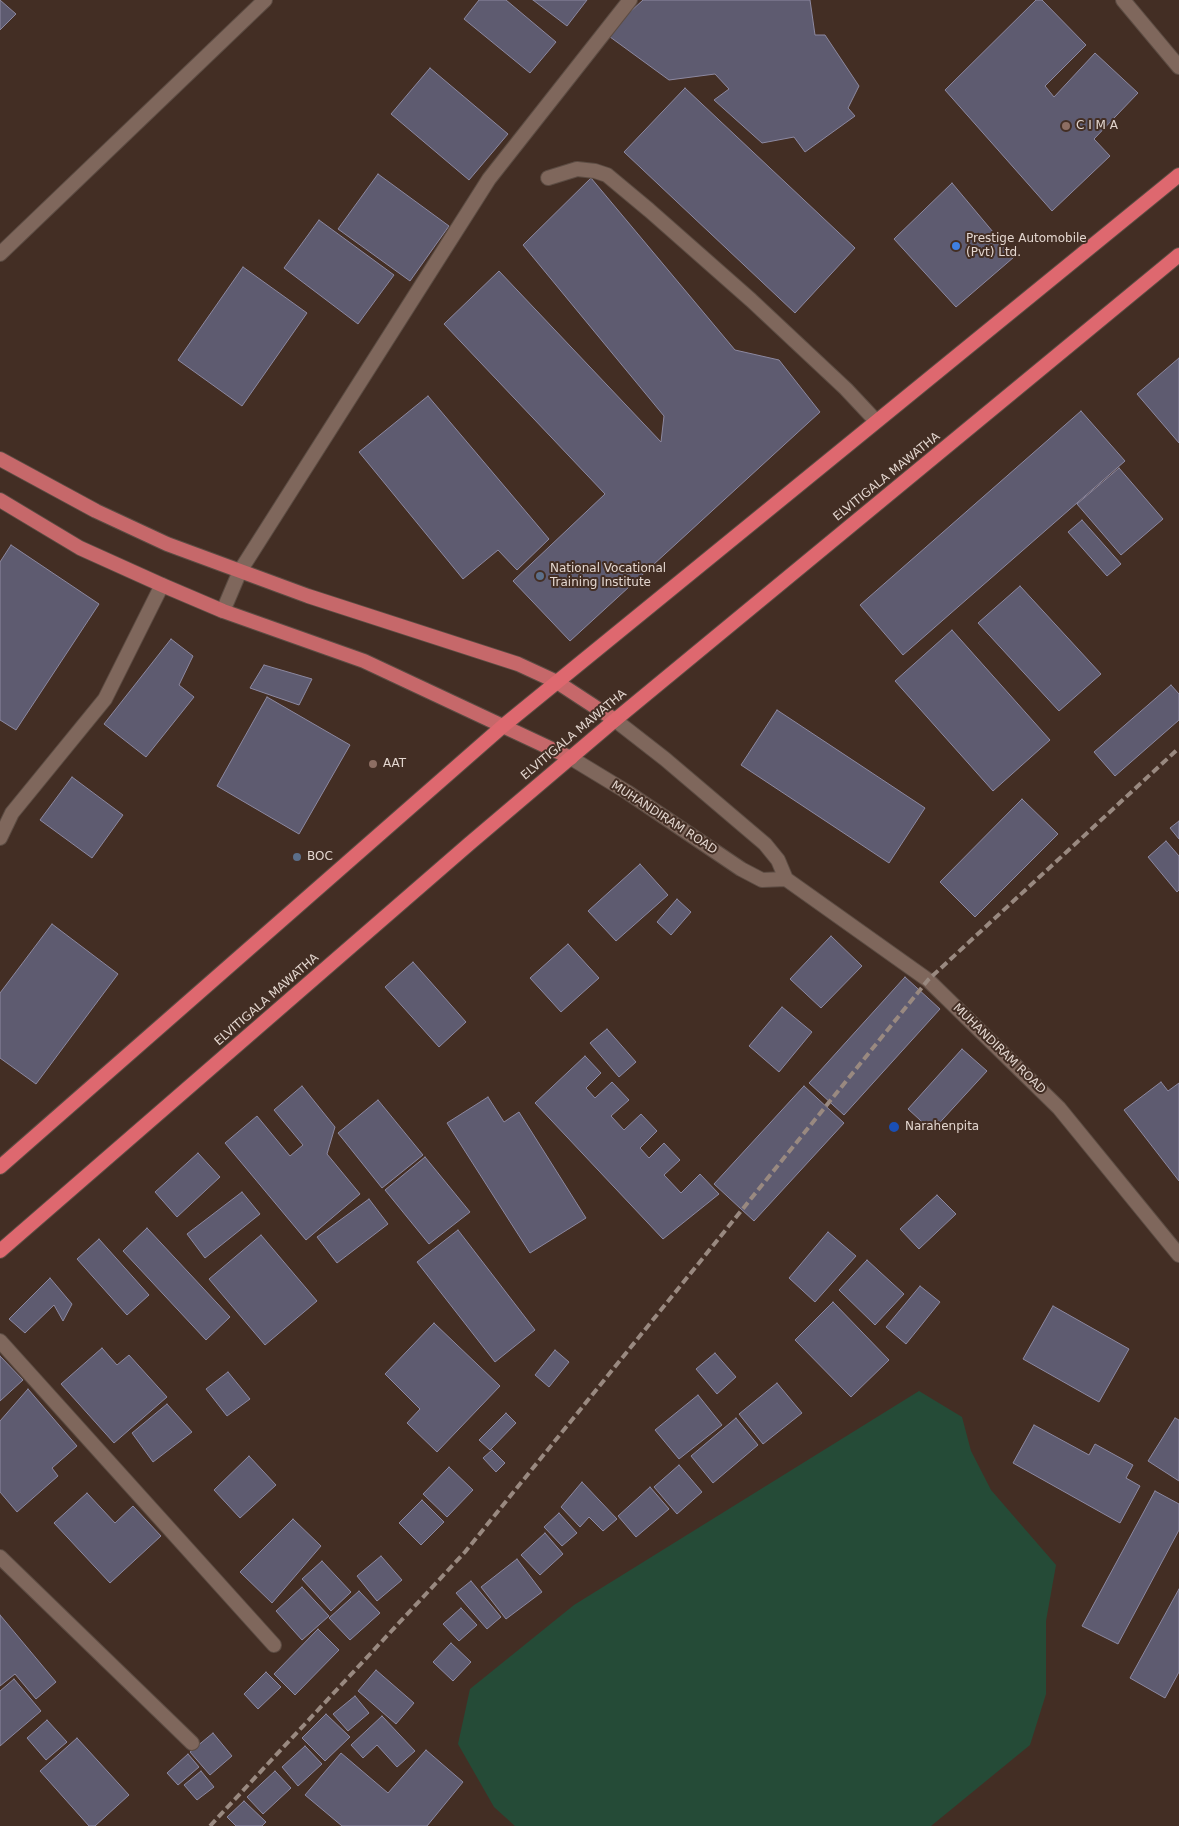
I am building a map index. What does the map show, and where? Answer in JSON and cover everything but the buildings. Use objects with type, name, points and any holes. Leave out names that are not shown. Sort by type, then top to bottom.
[{"type":"highway","points":[[0,1167],[503,726],[1179,175]]},
{"type":"highway","name":"ELVITIGALA MAWATHA","points":[[0,1251],[570,758],[1179,255]]},
{"type":"main road","points":[[0,459],[96,511],[167,544],[308,596],[518,664],[557,682],[615,720]]},
{"type":"main road","points":[[0,500],[80,548],[223,611],[364,661],[570,758]]},
{"type":"street","points":[[0,254],[265,0]]},
{"type":"street","points":[[223,611],[240,571],[488,179],[630,0]]},
{"type":"street","points":[[1124,0],[1179,66]]},
{"type":"street","points":[[548,178],[578,169],[607,175],[751,300],[876,421]]},
{"type":"street","points":[[0,838],[12,812],[104,700],[162,585]]},
{"type":"street","name":"MUHANDIRAM ROAD","points":[[615,720],[665,759],[766,844],[778,860],[786,879],[935,987],[1059,1108],[1179,1254]]},
{"type":"street","name":"MUHANDIRAM ROAD","points":[[570,758],[627,792],[741,869],[762,880],[786,879]]},
{"type":"street","points":[[0,1341],[274,1645]]},
{"type":"street","points":[[0,1557],[192,1743]]},
{"type":"green space","points":[[919,1391],[962,1417],[971,1451],[991,1490],[1056,1565],[1046,1621],[1046,1694],[1030,1745],[931,1826],[515,1826],[494,1807],[458,1744],[470,1689],[574,1605]]},
{"type":"railway","points":[[210,1826],[465,1552],[928,980],[1179,748]]},
{"type":"place","name":"C I M A","points":[[1066,126]]},
{"type":"place","name":"Prestige Automobile (Pvt) Ltd.","points":[[956,246]]},
{"type":"place","name":"National Vocational Training Institute","points":[[540,576]]},
{"type":"place","name":"AAT","points":[[373,764]]},
{"type":"place","name":"BOC","points":[[297,857]]},
{"type":"place","name":"Narahenpita","points":[[894,1127]]}]
